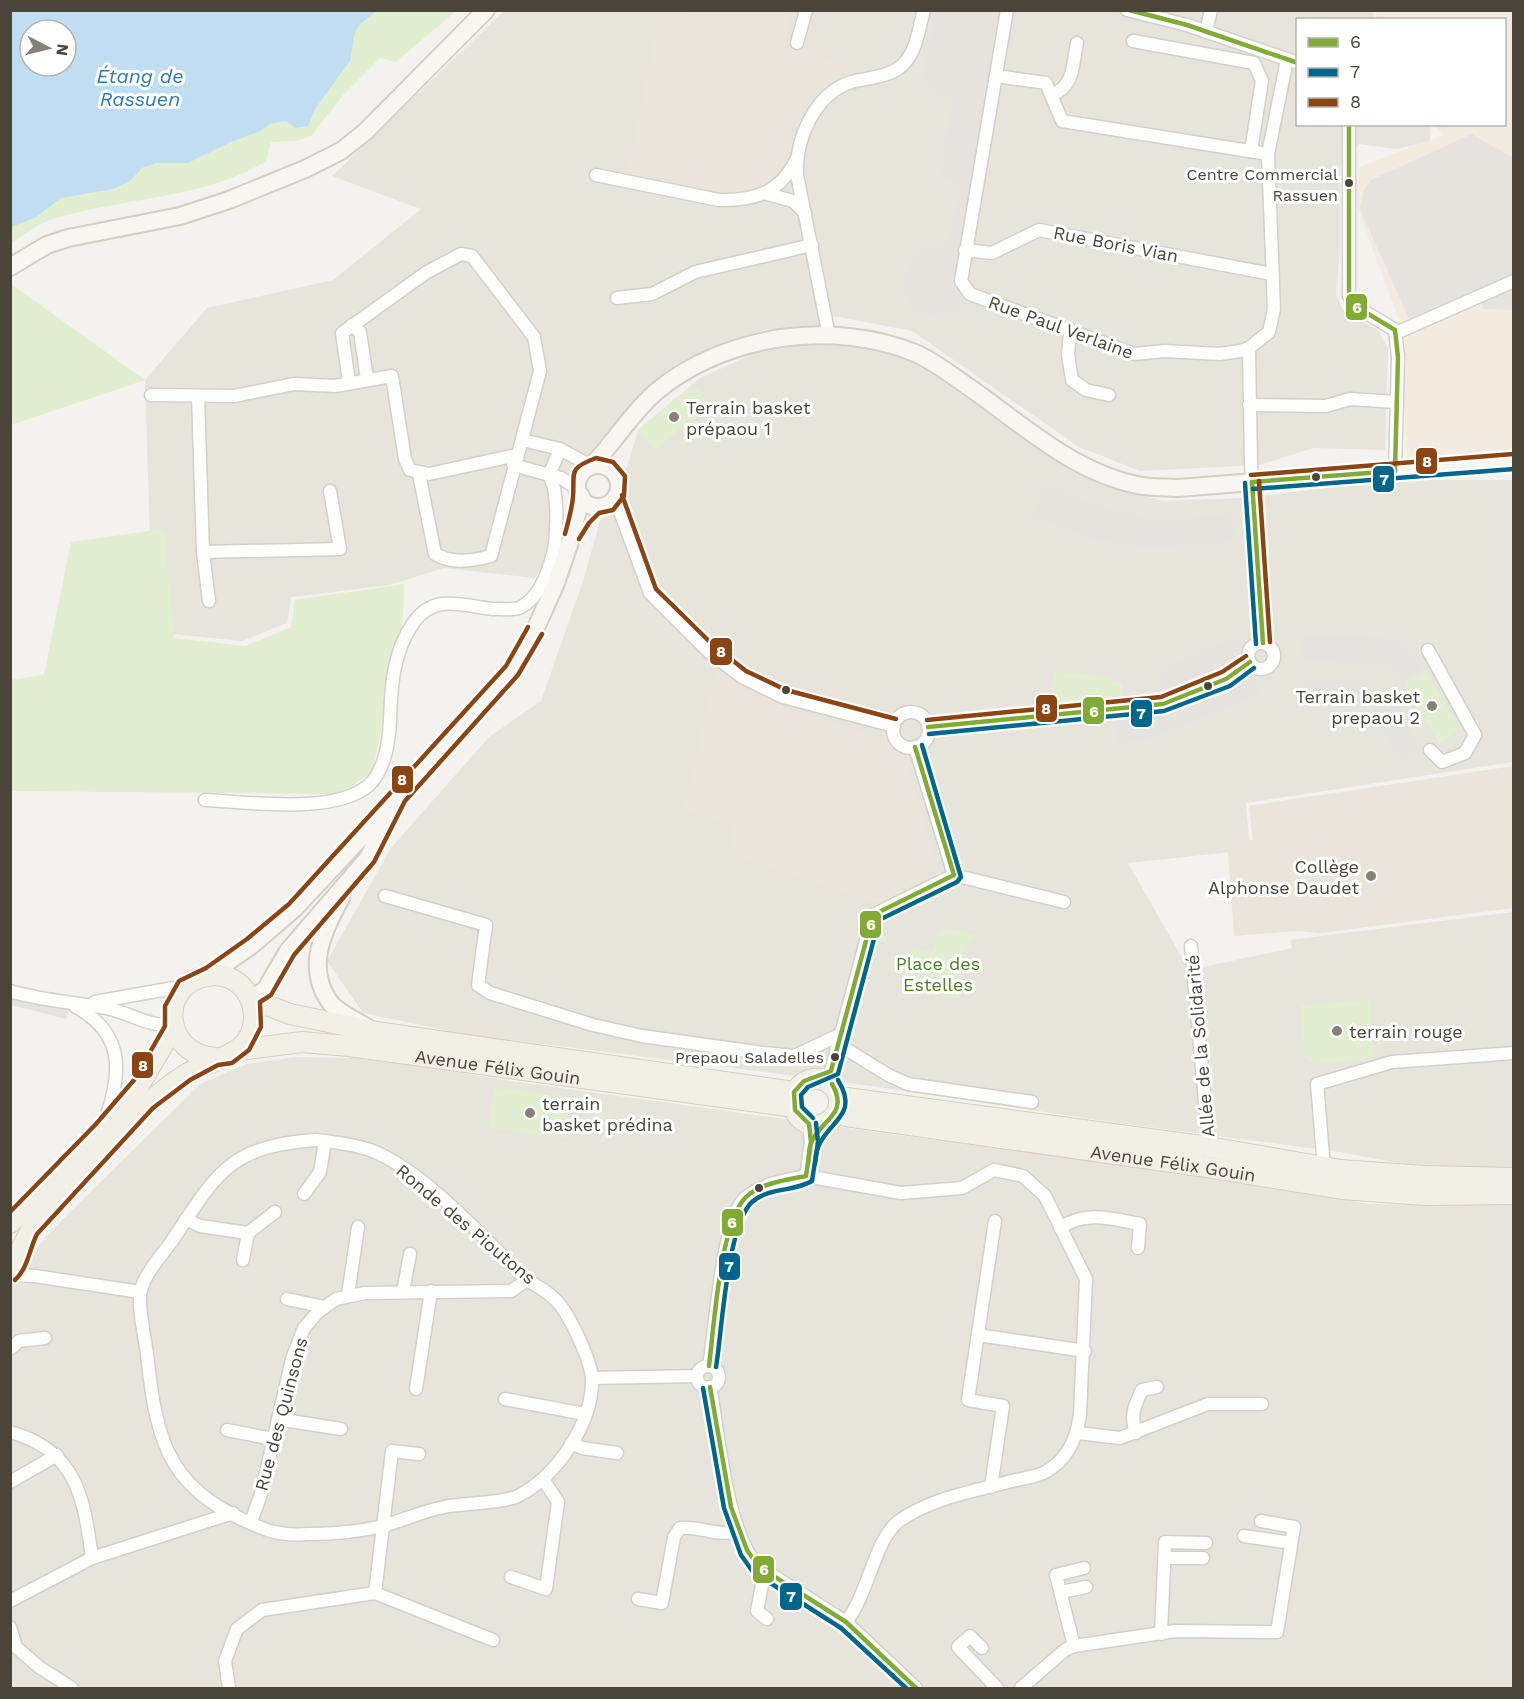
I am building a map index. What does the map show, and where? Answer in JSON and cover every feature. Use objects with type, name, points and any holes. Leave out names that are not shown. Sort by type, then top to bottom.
[{"type":"main road","points":[[10,267],[47,245],[68,238],[180,216],[229,200],[305,169],[341,151],[365,132],[486,10]]},
{"type":"main road","points":[[572,536],[583,472],[616,438],[635,412],[659,390],[689,369],[729,351],[759,342],[799,336],[846,336],[915,354],[951,375],[1076,462],[1138,486],[1178,488],[1514,461]]},
{"type":"main road","points":[[579,492],[588,504],[596,506],[608,504],[615,498],[619,485],[615,474],[613,453],[616,438]]},
{"type":"main road","points":[[591,466],[602,465],[615,474]]},
{"type":"main road","points":[[216,1058],[196,1055],[187,1049],[173,1026],[172,1009],[185,986],[209,975],[252,945],[294,909],[399,797],[512,670],[536,630],[572,536],[583,518],[596,506]]},
{"type":"main road","points":[[239,1050],[249,1039],[254,1026],[255,1013],[251,999],[265,990],[288,951],[368,858],[399,797]]},
{"type":"main road","points":[[351,879],[322,934],[317,968],[329,1001],[376,1032]]},
{"type":"main road","name":"Avenue Félix Gouin","points":[[209,975],[231,979],[246,991],[251,999],[290,1014],[376,1032],[793,1100]]},
{"type":"main road","points":[[10,1223],[102,1129],[140,1084],[173,1026]]},
{"type":"main road","name":"Avenue Félix Gouin","points":[[15,1259],[31,1230],[148,1102],[186,1074],[216,1058],[239,1050],[302,1042],[350,1046],[793,1100]]},
{"type":"main road","points":[[804,1081],[825,1104],[802,1120],[793,1100],[804,1081]]},
{"type":"main road","name":"Avenue Félix Gouin","points":[[825,1104],[1209,1147],[1324,1167],[1424,1176],[1514,1178]]},
{"type":"main road","name":"Avenue Félix Gouin","points":[[825,1104],[846,1116],[1207,1167],[1342,1189],[1425,1195],[1514,1194]]},
{"type":"street","points":[[797,44],[806,10]]},
{"type":"street","points":[[596,175],[719,200],[739,201],[767,194],[781,184],[796,160],[809,118],[836,91],[848,83],[898,70],[905,63],[913,53],[924,10]]},
{"type":"street","name":"Rue Paul Verlaine","points":[[1006,10],[965,250],[961,281],[965,290],[1120,351],[1143,355],[1165,351],[1220,354],[1249,348]]},
{"type":"street","points":[[1127,10],[1206,32],[1292,62],[1268,154],[1273,321],[1269,332],[1249,348],[1252,482],[1263,643],[1272,650],[1273,661],[1268,667],[1259,669],[1250,662],[1248,654],[1251,647],[1263,643]]},
{"type":"street","points":[[1206,32],[1211,10]]},
{"type":"street","points":[[1132,41],[1254,63],[1262,81],[1251,151]]},
{"type":"street","points":[[1052,95],[1065,89],[1070,80],[1077,43]]},
{"type":"street","points":[[996,76],[1046,83],[1062,121],[1268,154]]},
{"type":"street","points":[[1349,126],[1349,296],[1355,306],[1384,322],[1396,333],[1395,471]]},
{"type":"street","points":[[796,160],[829,336]]},
{"type":"street","points":[[767,194],[794,201],[805,213]]},
{"type":"street","name":"Rue Boris Vian","points":[[965,250],[992,253],[1039,230],[1272,274]]},
{"type":"street","points":[[617,298],[652,294],[695,272],[812,245]]},
{"type":"street","points":[[349,382],[342,333],[427,272],[461,254],[472,256],[534,337],[540,371],[491,556],[476,561],[445,560],[435,554],[419,474]]},
{"type":"street","points":[[1396,333],[1514,281]]},
{"type":"street","points":[[352,325],[360,332],[367,379]]},
{"type":"street","points":[[1070,332],[1068,354],[1072,380],[1086,390],[1109,395]]},
{"type":"street","points":[[151,395],[234,396],[294,384],[335,386],[392,376],[405,459],[410,470],[419,474],[429,474],[515,460],[550,475],[579,492]]},
{"type":"street","points":[[198,397],[203,552],[209,601]]},
{"type":"street","points":[[1249,405],[1326,406],[1350,399],[1397,402]]},
{"type":"street","points":[[522,440],[560,449],[591,466]]},
{"type":"street","points":[[205,800],[302,803],[343,799],[369,784],[384,760],[390,724],[390,693],[395,666],[405,633],[416,618],[439,603],[462,602],[492,609],[518,608],[533,598],[548,569],[556,530],[554,487],[550,475],[560,449]]},
{"type":"street","points":[[203,552],[340,549],[330,491]]},
{"type":"street","points":[[615,498],[650,593],[707,650],[742,677],[783,697],[894,726]]},
{"type":"street","points":[[1428,650],[1475,735],[1465,753],[1442,762],[1430,750]]},
{"type":"street","points":[[928,727],[1163,704],[1226,679],[1250,662]]},
{"type":"street","points":[[911,712],[922,717],[928,727],[927,737],[915,747],[900,744],[894,736],[894,726],[900,716],[911,712]]},
{"type":"street","points":[[915,747],[954,875]]},
{"type":"street","points":[[806,1176],[839,1039],[873,915],[954,875],[1064,902]]},
{"type":"street","points":[[385,896],[486,925],[478,985],[490,993],[593,1025],[642,1036],[795,1056],[839,1039]]},
{"type":"street","name":"Allée de la Solidarité","points":[[1191,946],[1209,1147]]},
{"type":"street","points":[[69,1004],[98,1002],[185,986]]},
{"type":"street","points":[[10,991],[69,1004],[107,1008],[159,1026],[173,1026]]},
{"type":"street","points":[[69,1004],[86,1013],[106,1031],[117,1062],[117,1081],[102,1129]]},
{"type":"street","points":[[839,1039],[888,1075],[908,1084],[1032,1102]]},
{"type":"street","points":[[1324,1167],[1317,1084],[1392,1062],[1514,1053]]},
{"type":"street","points":[[304,1194],[320,1172],[325,1141]]},
{"type":"street","name":"Ronde des Pioutons","points":[[325,1141],[370,1150],[392,1161],[432,1190],[527,1280],[545,1290],[561,1306],[590,1365],[592,1378],[591,1399],[562,1460],[543,1479],[516,1497],[442,1507],[382,1526],[342,1534],[298,1535],[269,1531],[200,1495],[174,1467],[160,1434],[153,1403],[140,1292],[186,1219],[219,1174],[241,1156],[260,1149],[290,1142],[325,1141]]},
{"type":"street","points":[[709,1366],[727,1244],[743,1200],[759,1189],[806,1176],[901,1193],[962,1188],[994,1170],[1023,1176],[1045,1196],[1086,1279],[1085,1351],[1078,1433],[1067,1454],[1047,1472],[950,1498],[917,1511],[898,1522],[885,1536],[858,1607],[846,1622]]},
{"type":"street","points":[[243,1260],[248,1233],[275,1212]]},
{"type":"street","points":[[1060,1228],[1074,1218],[1098,1216],[1140,1224],[1138,1248]]},
{"type":"street","points":[[186,1219],[200,1226],[248,1233]]},
{"type":"street","points":[[991,1487],[1003,1406],[968,1400],[995,1221]]},
{"type":"street","points":[[348,1295],[358,1227]]},
{"type":"street","points":[[403,1292],[410,1254]]},
{"type":"street","points":[[15,1259],[34,1276],[140,1292]]},
{"type":"street","name":"Rue des Quinsons","points":[[251,1522],[261,1494],[292,1359],[304,1328],[325,1307],[348,1295],[431,1291],[511,1291],[527,1280]]},
{"type":"street","points":[[416,1389],[431,1291]]},
{"type":"street","points":[[287,1299],[325,1307]]},
{"type":"street","points":[[978,1335],[1085,1351]]},
{"type":"street","points":[[10,1349],[19,1341],[45,1338]]},
{"type":"street","points":[[709,1366],[717,1371],[718,1377],[717,1382],[710,1387],[701,1385],[697,1376],[702,1367],[709,1366]]},
{"type":"street","points":[[592,1378],[697,1376]]},
{"type":"street","points":[[710,1387],[738,1531],[748,1555],[769,1572],[846,1622],[916,1689]]},
{"type":"street","points":[[1136,1433],[1131,1421],[1135,1405],[1142,1390],[1156,1388]]},
{"type":"street","points":[[505,1400],[585,1413]]},
{"type":"street","points":[[1078,1433],[1120,1438],[1208,1404],[1262,1404]]},
{"type":"street","points":[[278,1419],[341,1429]]},
{"type":"street","points":[[227,1430],[273,1439]]},
{"type":"street","points":[[10,1432],[45,1445],[57,1455],[74,1477],[85,1509],[92,1558]]},
{"type":"street","points":[[571,1443],[582,1448],[617,1453]]},
{"type":"street","points":[[375,1593],[392,1451],[419,1454]]},
{"type":"street","points":[[10,1482],[57,1455]]},
{"type":"street","points":[[512,1577],[546,1589],[558,1502],[543,1479]]},
{"type":"street","points":[[10,1600],[92,1558],[233,1513]]},
{"type":"street","points":[[1021,1689],[1065,1650],[1074,1646],[1175,1631],[1277,1632],[1294,1527],[1261,1521]]},
{"type":"street","points":[[639,1599],[662,1603],[674,1537],[680,1528],[689,1527],[727,1534],[738,1531]]},
{"type":"street","points":[[1244,1536],[1291,1543]]},
{"type":"street","points":[[1161,1634],[1165,1542],[1206,1543]]},
{"type":"street","points":[[1165,1558],[1203,1558]]},
{"type":"street","points":[[1074,1646],[1056,1575],[1084,1568]]},
{"type":"street","points":[[767,1619],[757,1611],[762,1585],[769,1572]]},
{"type":"street","points":[[1061,1592],[1086,1587]]},
{"type":"street","points":[[229,1689],[225,1662],[237,1629],[262,1610],[375,1593],[493,1640]]},
{"type":"street","points":[[10,1627],[16,1647],[39,1667],[72,1689]]},
{"type":"street","points":[[982,1648],[970,1636],[958,1647],[997,1689]]},
{"type":"street","points":[[865,1638],[905,1689]]},
{"type":"shaded area","points":[[504,11],[1373,11],[1374,18],[1296,18],[1296,126],[1430,126],[1430,141],[1397,149],[1359,144],[1340,166],[1340,250],[1336,294],[1343,310],[1378,330],[1388,349],[1385,450],[1313,448],[1260,465],[1140,471],[1079,447],[912,331],[834,316],[813,329],[767,329],[717,346],[674,366],[602,438],[560,487],[546,560],[535,578],[444,568],[389,585],[291,597],[287,623],[242,641],[153,632],[145,380],[207,308],[333,280],[421,209],[332,176]]},
{"type":"shaded area","points":[[701,11],[788,11],[787,47],[858,69],[821,86],[807,102],[795,126],[786,158],[777,173],[755,188],[738,191],[693,189],[678,178],[636,176],[629,168],[656,33],[663,29],[663,18]]},
{"type":"shaded area","points":[[936,11],[1000,11],[955,281],[961,296],[969,303],[950,313],[929,315],[914,307],[904,291],[904,275],[914,255],[926,247],[946,246],[961,186],[941,176],[952,98],[933,93],[929,83],[922,80]]},
{"type":"shaded area","points":[[1376,11],[1513,11],[1513,449],[1407,459],[1399,320],[1356,204],[1359,167],[1444,135],[1435,126],[1506,126],[1506,18],[1377,18]]},
{"type":"shaded area","points":[[1472,134],[1513,158],[1513,277],[1409,319],[1360,209],[1363,192],[1371,180]]},
{"type":"shaded area","points":[[1513,287],[1513,310],[1484,309],[1481,301]]},
{"type":"shaded area","points":[[816,342],[868,346],[918,364],[1057,462],[1104,486],[1163,501],[1242,498],[1392,480],[1513,480],[1513,762],[1246,803],[1250,850],[1128,863],[1189,970],[1292,948],[1290,940],[1513,912],[1513,1168],[1442,1171],[1340,1152],[1118,1123],[851,1083],[464,1034],[363,1013],[327,961],[391,848],[489,737],[541,701],[583,581],[600,521],[628,464],[638,430],[700,378],[755,353]]},
{"type":"shaded area","points":[[1044,484],[1099,506],[1158,521],[1232,513],[1236,541],[1166,548],[1138,547],[1093,539],[1033,516]]},
{"type":"shaded area","points":[[1302,635],[1374,636],[1401,643],[1423,669],[1401,679],[1390,667],[1369,662],[1301,661]]},
{"type":"shaded area","points":[[1241,637],[1242,649],[1238,664],[1164,697],[1160,682],[1162,669]]},
{"type":"shaded area","points":[[716,668],[763,701],[880,738],[905,755],[938,871],[879,904],[736,857],[730,824],[684,810]]},
{"type":"shaded area","points":[[1253,676],[1260,695],[1152,738],[1117,744],[1115,720],[1151,716]]},
{"type":"shaded area","points":[[1305,678],[1366,679],[1365,703],[1305,703]]},
{"type":"shaded area","points":[[1389,693],[1421,750],[1401,761],[1375,714],[1376,701]]},
{"type":"shaded area","name":"Collège Alphonse Daudet","points":[[1513,766],[1513,908],[1320,933],[1299,931],[1234,936],[1227,843],[1253,840],[1249,806]]},
{"type":"shaded area","points":[[11,995],[70,1009],[66,1019],[11,1005]]},
{"type":"shaded area","points":[[295,1057],[372,1058],[505,1080],[919,1138],[1066,1155],[1370,1204],[1513,1205],[1513,1688],[11,1688],[10,1282],[49,1233],[200,1084],[247,1064]]},
{"type":"green space","points":[[377,11],[456,11],[396,62],[380,58],[344,94],[311,136],[296,141],[271,142],[266,161],[241,174],[188,191],[77,212],[50,220],[11,243],[11,227],[35,218],[61,198],[130,181],[142,168],[156,163],[188,163],[231,142],[259,132],[270,124],[286,121],[308,126],[315,109],[350,61],[355,33],[360,24]]},
{"type":"green space","points":[[11,284],[145,380],[11,425]]},
{"type":"green space","name":"Terrain basket prépaou 1","points":[[694,384],[709,405],[655,450],[638,430]]},
{"type":"green space","points":[[164,529],[174,638],[245,646],[291,627],[295,600],[404,584],[398,654],[373,770],[343,794],[11,791],[10,680],[44,675],[71,542]]},
{"type":"green space","name":"Terrain basket prepaou 2","points":[[1426,671],[1460,729],[1439,744],[1404,683]]},
{"type":"green space","points":[[1054,672],[1099,676],[1123,684],[1122,698],[1076,706],[1049,702]]},
{"type":"green space","name":"Place des Estelles","points":[[941,928],[977,935],[964,947],[957,998],[900,990],[912,948],[931,952]]},
{"type":"green space","name":"terrain rouge","points":[[1369,1000],[1373,1058],[1314,1064],[1304,1057],[1301,1006]]},
{"type":"green space","name":"terrain basket prédina","points":[[494,1088],[572,1097],[566,1138],[488,1128]]},
{"type":"water","name":"Étang de Rassuen","points":[[11,10],[377,10],[360,24],[355,33],[350,61],[315,109],[308,126],[295,128],[286,121],[270,124],[259,132],[231,142],[188,163],[156,163],[142,168],[130,181],[113,189],[61,198],[35,218],[11,227]]},
{"type":"transit line","name":"6","points":[[1129,10],[1187,25],[1296,62]]},
{"type":"transit line","name":"6","points":[[1349,126],[1349,296],[1355,306],[1395,330],[1398,357],[1395,471]]},
{"type":"transit line","name":"8","points":[[1251,475],[1513,454]]},
{"type":"transit line","name":"8","points":[[565,534],[572,506],[574,472],[580,465],[596,458],[613,462],[625,476],[624,496],[613,510],[599,513],[589,523],[579,539]]},
{"type":"transit line","name":"7","points":[[1253,489],[1514,469]]},
{"type":"transit line","name":"6","points":[[1252,482],[1395,471]]},
{"type":"transit line","name":"8","points":[[1259,481],[1270,642]]},
{"type":"transit line","name":"6","points":[[1252,482],[1263,643]]},
{"type":"transit line","name":"7","points":[[1245,483],[1256,644]]},
{"type":"transit line","name":"8","points":[[622,495],[656,589],[712,644],[746,671],[786,690],[896,719]]},
{"type":"transit line","name":"8","points":[[10,1212],[96,1124],[134,1080],[165,1026],[165,1006],[179,981],[206,968],[247,939],[289,904],[506,666],[528,627]]},
{"type":"transit line","name":"8","points":[[15,1280],[26,1264],[37,1234],[153,1108],[190,1080],[218,1065],[232,1063],[249,1050],[261,1027],[260,1002],[271,995],[294,955],[374,862],[405,801],[518,675],[542,634]]},
{"type":"transit line","name":"8","points":[[927,720],[1161,697],[1222,672],[1246,656]]},
{"type":"transit line","name":"6","points":[[928,727],[1163,704],[1226,679],[1250,662]]},
{"type":"transit line","name":"7","points":[[929,734],[1164,711],[1230,686],[1254,668]]},
{"type":"transit line","name":"7","points":[[813,1118],[802,1107],[801,1095],[808,1087],[838,1074],[879,920],[957,882],[961,877],[922,745]]},
{"type":"transit line","name":"6","points":[[809,1124],[795,1110],[794,1092],[804,1081],[831,1071],[873,915],[954,875],[915,747]]},
{"type":"transit line","name":"7","points":[[815,1164],[819,1145],[844,1109],[846,1101],[838,1080]]},
{"type":"transit line","name":"6","points":[[808,1163],[811,1143],[836,1110],[837,1094],[832,1084]]},
{"type":"transit line","name":"7","points":[[716,1367],[731,1255],[744,1214],[752,1202],[759,1197],[812,1181],[818,1142],[816,1123]]},
{"type":"transit line","name":"6","points":[[709,1366],[724,1251],[737,1210],[746,1197],[759,1188],[806,1176],[811,1142],[809,1124]]},
{"type":"transit line","name":"6","points":[[710,1387],[731,1507],[747,1550],[758,1566],[846,1622],[916,1688]]},
{"type":"transit line","name":"7","points":[[703,1388],[724,1508],[741,1555],[753,1572],[841,1628],[906,1688]]},
{"type":"place","name":"Centre Commercial Rassuen","points":[[1349,183]]},
{"type":"place","name":"Terrain basket prépaou 1","points":[[674,417]]},
{"type":"place","name":"Terrain basket prepaou 2","points":[[1432,706]]},
{"type":"place","name":"Collège Alphonse Daudet","points":[[1371,876]]},
{"type":"place","name":"terrain rouge","points":[[1337,1031]]},
{"type":"place","name":"Prepaou Saladelles","points":[[835,1057]]},
{"type":"place","name":"terrain basket prédina","points":[[530,1113]]}]
